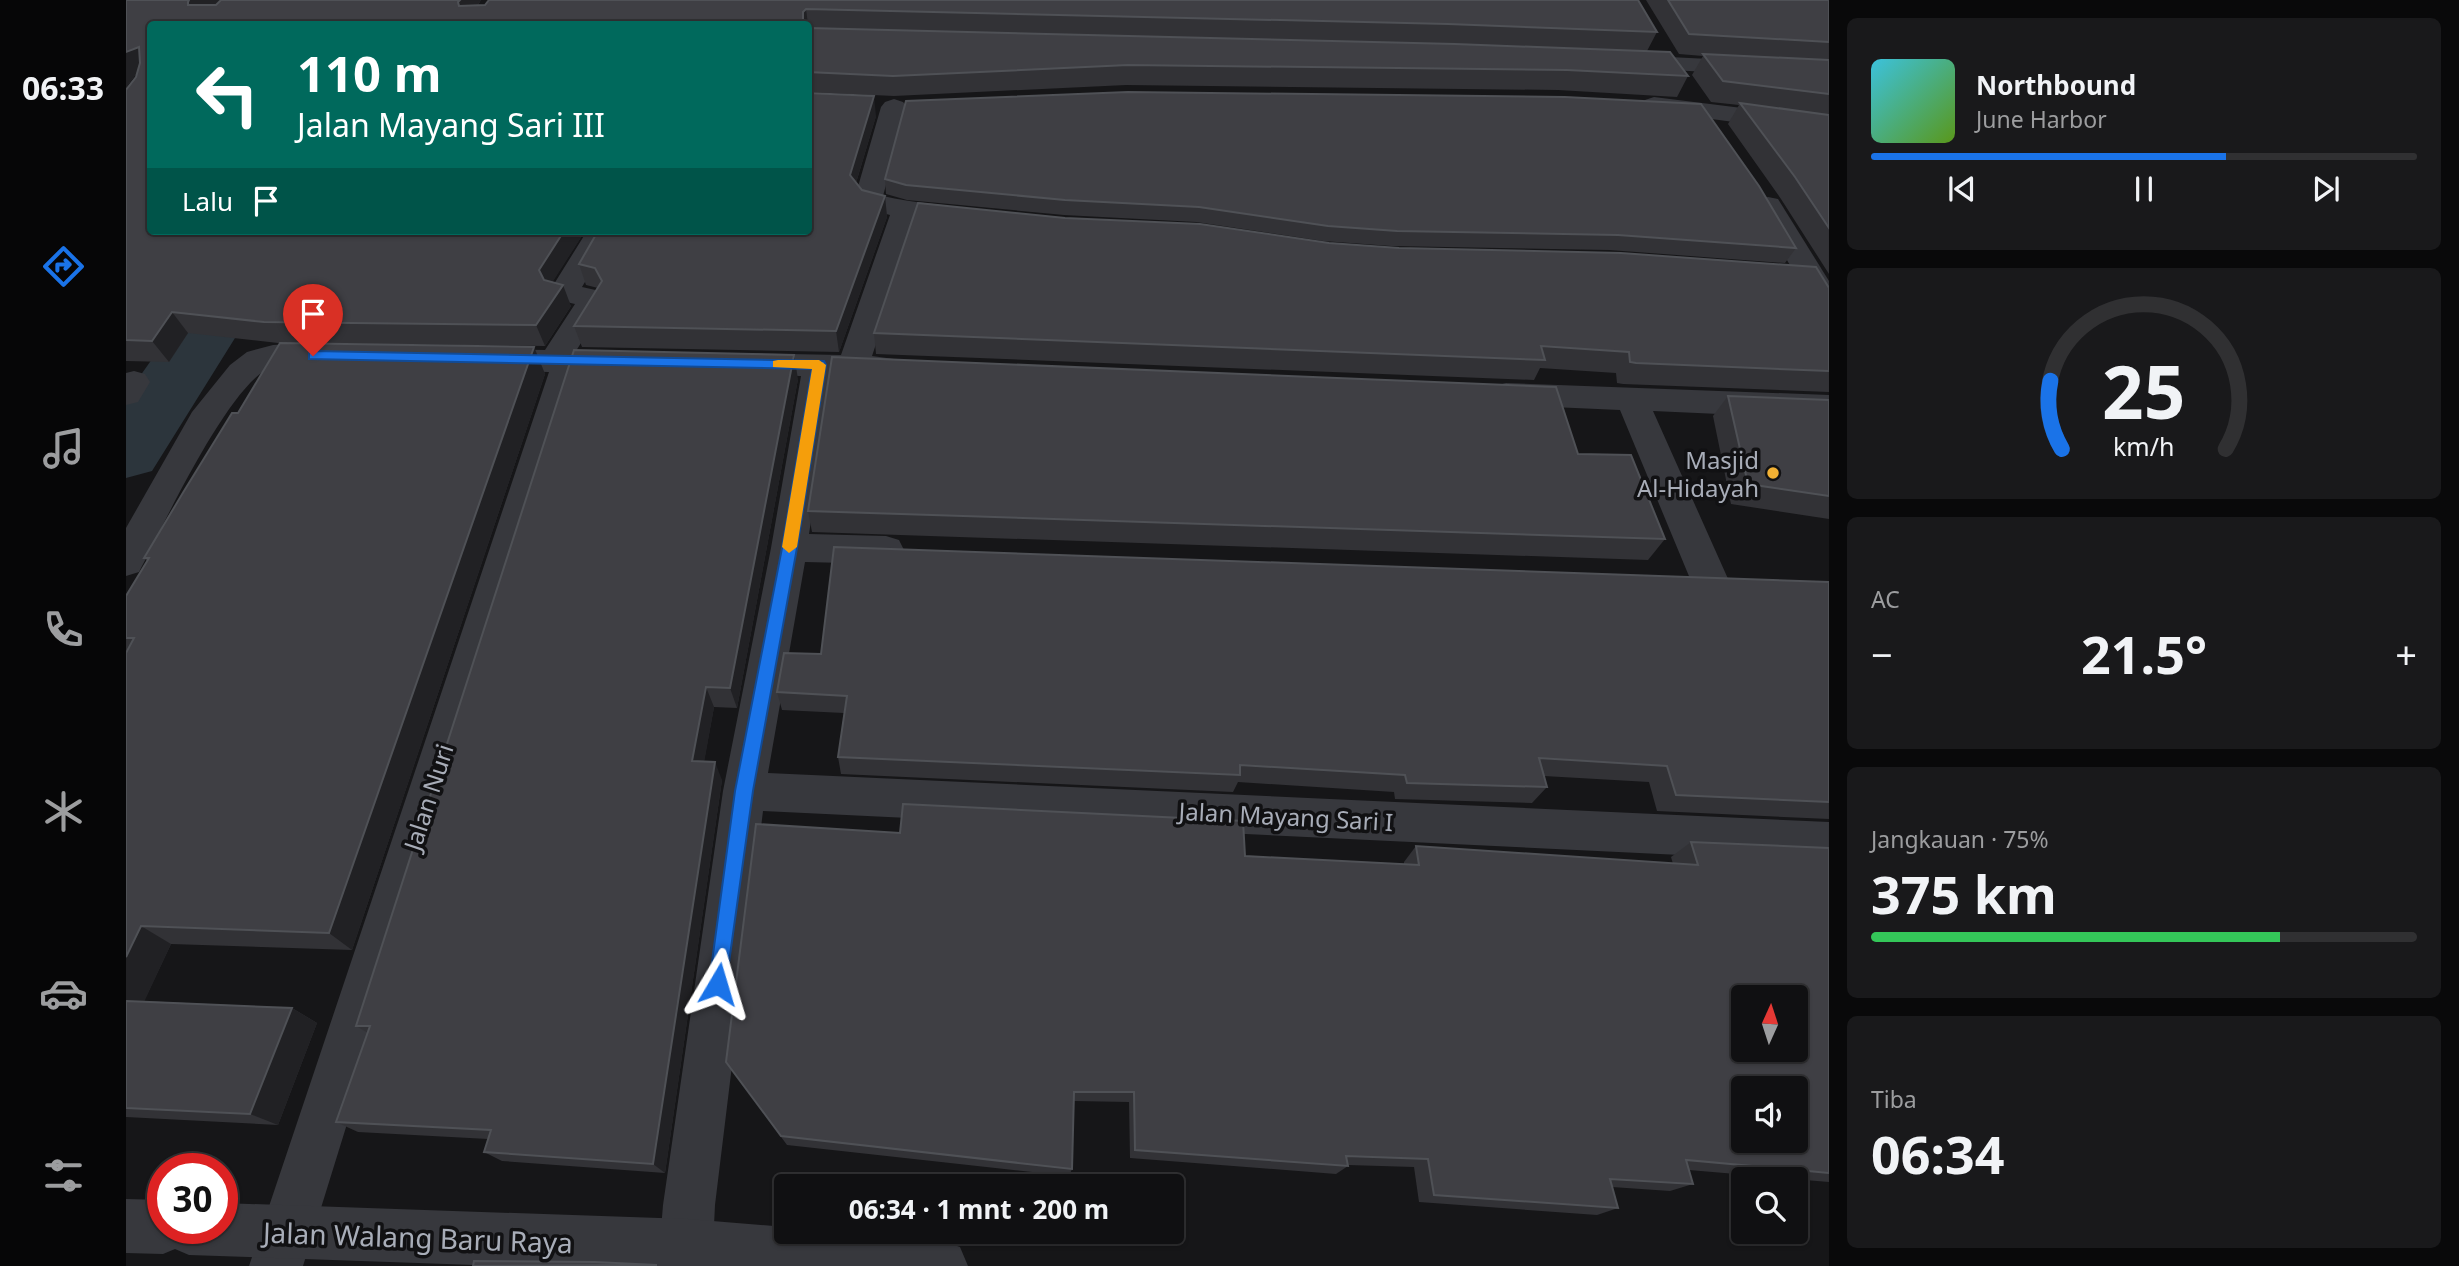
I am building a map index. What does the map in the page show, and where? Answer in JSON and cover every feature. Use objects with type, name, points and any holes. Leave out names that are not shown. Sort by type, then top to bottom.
[{"type":"street","points":[[1656,41],[1726,144]]},
{"type":"street","points":[[1605,61],[1829,72]]},
{"type":"street","points":[[1626,104],[1829,127]]},
{"type":"street","points":[[922,106],[882,107],[869,197],[875,203],[906,211],[998,220]]},
{"type":"street","points":[[1758,189],[1829,305]]},
{"type":"street","points":[[686,1256],[689,1205],[744,791],[789,548],[836,365],[906,211]]},
{"type":"street","name":"Jalan Nuri","points":[[282,1250],[561,361],[592,301],[565,292],[599,235]]},
{"type":"street","points":[[1772,274],[1813,277]]},
{"type":"street","points":[[126,562],[212,407],[232,380],[259,359],[286,355],[354,357]]},
{"type":"street","points":[[461,359],[652,362]]},
{"type":"street","points":[[708,363],[908,368]]},
{"type":"street","points":[[1480,393],[1829,407]]},
{"type":"street","points":[[1632,400],[1710,581]]},
{"type":"street","points":[[789,548],[925,552]]},
{"type":"street","points":[[1669,580],[1750,582]]},
{"type":"street","name":"Jalan Mayang Sari I","points":[[744,791],[1829,842]]},
{"type":"street","points":[[126,1226],[147,1227]]},
{"type":"street","name":"Jalan Walang Baru Raya","points":[[238,1240],[282,1250],[686,1256],[942,1266]]},
{"type":"building","points":[[126,0],[189,0],[188,5],[216,5],[221,0],[460,0],[459,6],[485,5],[489,0],[1638,0],[1657,32],[1448,24],[806,9],[803,12],[803,21],[147,21],[147,235],[561,235],[539,270],[544,280],[563,285],[536,325],[264,322],[172,312],[152,341],[126,340],[126,90],[136,77],[140,63],[139,47],[126,52]]},
{"type":"building","points":[[1668,0],[1829,0],[1829,42],[1689,34]]},
{"type":"building","points":[[812,28],[1670,52],[1688,76],[1567,70],[1128,65],[893,76],[812,72]]},
{"type":"building","points":[[1703,54],[1829,60],[1829,94],[1723,81]]},
{"type":"building","points":[[1128,92],[1565,97],[1701,104],[1759,186],[1796,248],[1618,235],[1397,231],[1328,226],[1199,207],[1065,200],[906,185],[885,179],[906,101]]},
{"type":"building","points":[[812,93],[874,96],[850,175],[862,190],[885,196],[836,331],[574,326],[602,281],[595,268],[579,264],[596,235],[812,235]]},
{"type":"building","points":[[1740,103],[1829,115],[1829,228],[1795,177]]},
{"type":"building","points":[[918,203],[1065,218],[1200,224],[1329,243],[1399,248],[1621,253],[1816,267],[1829,288],[1829,371],[1636,363],[1630,362],[1629,352],[1541,346],[1545,360],[874,333]]},
{"type":"building","points":[[280,343],[534,347],[329,933],[141,926],[126,957],[126,653],[134,638],[126,638],[126,596],[149,558],[144,558],[184,491],[232,413],[238,413]]},
{"type":"building","points":[[574,350],[794,355],[730,688],[706,687],[692,761],[715,762],[653,1164],[484,1152],[491,1130],[336,1122],[370,1026],[356,1026]]},
{"type":"building","points":[[832,357],[1556,387],[1578,454],[1631,455],[1665,539],[808,511]]},
{"type":"building","points":[[1728,396],[1829,400],[1829,496],[1748,484]]},
{"type":"building","points":[[834,547],[1829,582],[1829,802],[1676,795],[1667,766],[1539,758],[1547,787],[1407,783],[1405,775],[1240,765],[1240,775],[838,757],[847,696],[777,692],[784,653],[821,654]]},
{"type":"building","points":[[903,804],[1243,821],[1245,856],[1419,865],[1416,846],[1698,865],[1691,842],[1829,848],[1829,1173],[1808,1171],[1808,1167],[1763,1167],[1686,1160],[1693,1184],[1610,1179],[1618,1208],[1434,1195],[1428,1159],[1346,1156],[1348,1166],[1135,1150],[1134,1092],[1074,1092],[1072,1169],[781,1136],[726,1062],[756,824],[900,833]]},
{"type":"building","points":[[126,1001],[292,1008],[250,1114],[126,1108]]},
{"type":"building","points":[[474,1261],[595,1262],[657,1265],[473,1266]]},
{"type":"waterway","points":[[126,452],[211,323],[318,235]]},
{"type":"slow traffic","points":[[778,364],[819,365],[789,547]]},
{"type":"place","name":"Masjid Al-Hidayah","points":[[1773,473]]},
{"type":"route","points":[[313,356],[819,365],[789,548],[744,791],[718,984]]}]
